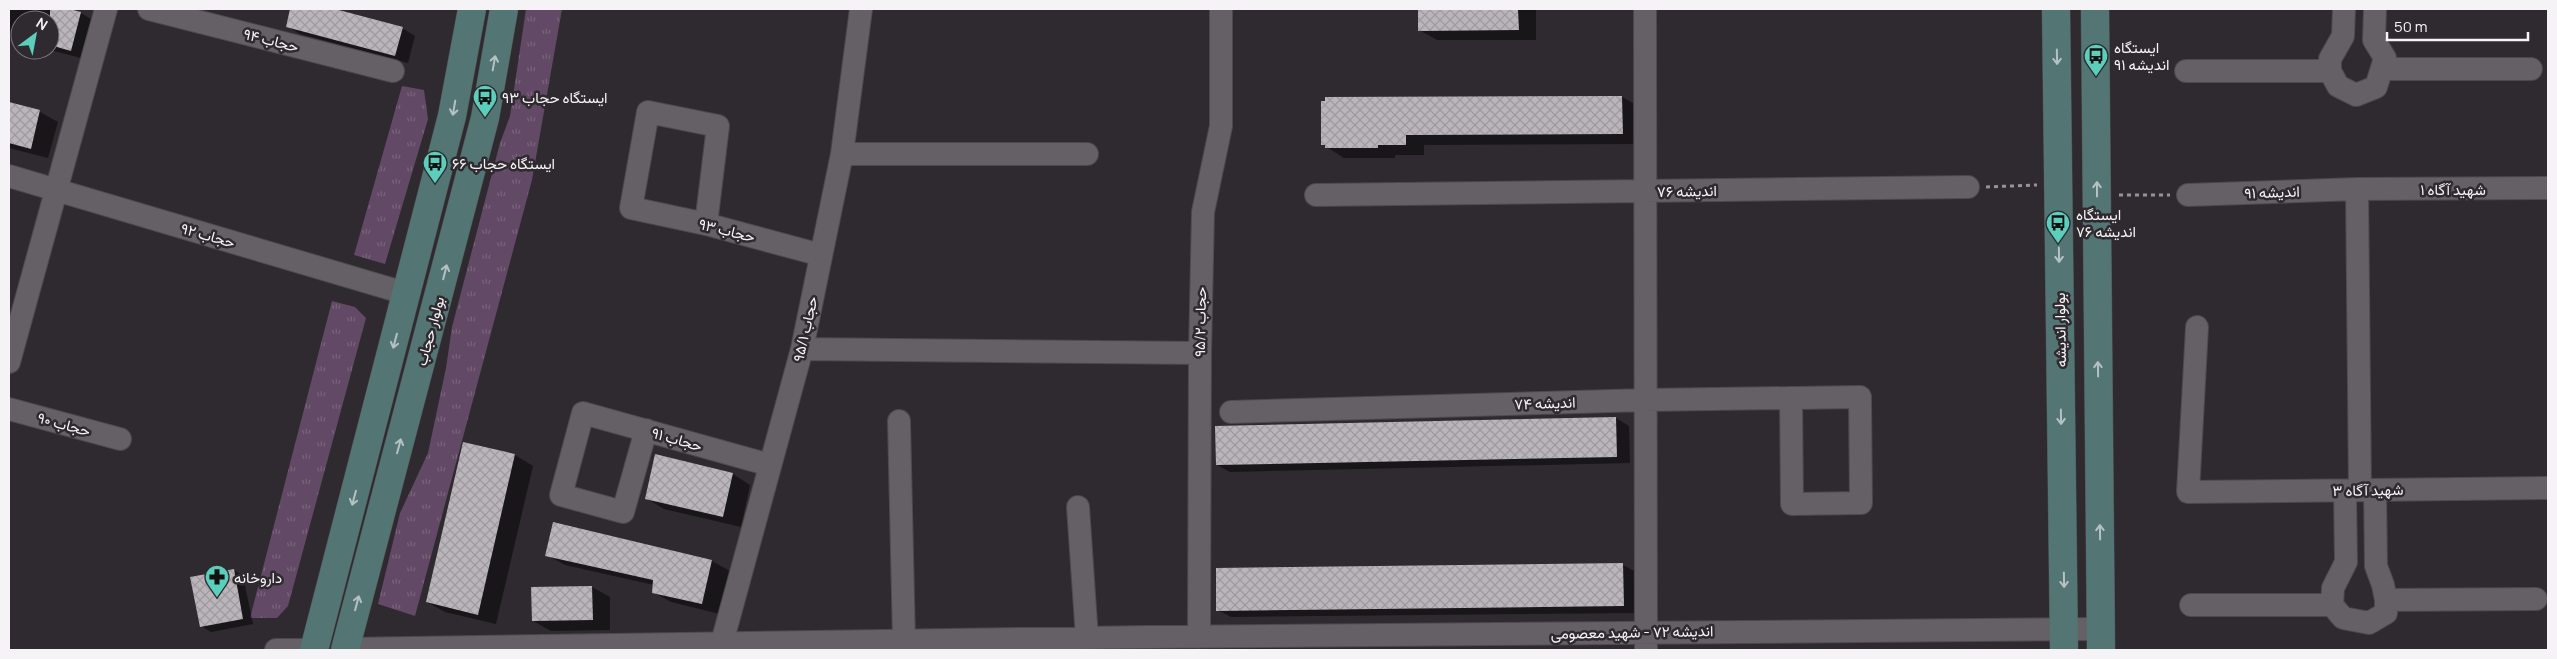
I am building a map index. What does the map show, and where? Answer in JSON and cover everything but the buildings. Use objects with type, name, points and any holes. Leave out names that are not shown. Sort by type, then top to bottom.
[{"type":"main road","name":"بولوار حجاب","points":[[314,650],[408,294],[452,116],[472,9]]},
{"type":"main road","name":"بولوار حجاب","points":[[345,650],[485,118],[504,9]]},
{"type":"main road","name":"بولوار اندیشه","points":[[2056,9],[2064,639]]},
{"type":"main road","points":[[2095,9],[2101,640]]},
{"type":"main road","points":[[314,650],[345,650]]},
{"type":"street","points":[[9,362],[106,9]]},
{"type":"street","name":"حجاب ۹۴","points":[[149,9],[394,71]]},
{"type":"street","name":"حجاب ۹۵/۱","points":[[721,647],[802,349],[842,154],[861,9]]},
{"type":"street","name":"حجاب ۹۵/۲","points":[[1199,637],[1200,353],[1203,212],[1221,126],[1221,9]]},
{"type":"street","points":[[1645,9],[1646,641]]},
{"type":"street","points":[[2344,9],[2343,36],[2330,59],[2330,72],[2338,86],[2356,95],[2376,87],[2383,70],[2384,58],[2374,40],[2375,9]]},
{"type":"street","points":[[2383,70],[2531,69]]},
{"type":"street","points":[[2186,71],[2330,72]]},
{"type":"street","name":"حجاب ۹۳","points":[[706,224],[718,126],[648,112],[631,208],[706,224],[821,255]]},
{"type":"street","points":[[842,154],[1087,154]]},
{"type":"street","name":"حجاب ۹۲","points":[[9,176],[408,294]]},
{"type":"street","name":"اندیشه ۷۶","points":[[1316,195],[1968,187]]},
{"type":"street","name":"شهید آگاه ۱","points":[[2357,189],[2548,188]]},
{"type":"street","points":[[2357,189],[2360,490],[2376,566],[2386,600],[2386,613],[2369,623],[2343,618],[2332,605],[2333,588],[2346,562],[2360,490]]},
{"type":"street","name":"اندیشه ۹۱","points":[[2188,194],[2357,189]]},
{"type":"street","name":"شهید آگاه ۳","points":[[2197,327],[2188,492],[2548,488]]},
{"type":"street","points":[[802,349],[1200,353]]},
{"type":"street","name":"اندیشه ۷۴","points":[[1231,412],[1645,400],[1860,397],[1861,503],[1792,504],[1791,398]]},
{"type":"street","name":"حجاب ۹۰","points":[[9,409],[120,439]]},
{"type":"street","name":"حجاب ۹۱","points":[[646,430],[623,512],[561,495],[584,413],[646,430],[770,465]]},
{"type":"street","points":[[899,421],[904,641]]},
{"type":"street","points":[[1078,507],[1087,638]]},
{"type":"street","points":[[2386,600],[2536,599]]},
{"type":"street","points":[[2192,605],[2332,605]]},
{"type":"street","name":"اندیشه ۷۲ - شهید معصومی","points":[[345,650],[721,647],[1087,638],[1148,644],[1199,637],[1646,641],[2101,640]]},
{"type":"street","points":[[276,650],[314,650]]},
{"type":"path","points":[[1968,187],[2058,184]]},
{"type":"path","points":[[2097,195],[2188,194]]},
{"type":"green space","points":[[526,9],[562,9],[532,180],[415,616],[378,604],[400,513],[428,453],[446,368],[452,327],[500,143],[510,116]]},
{"type":"green space","points":[[402,86],[424,90],[428,119],[385,264],[354,255]]},
{"type":"green space","points":[[332,301],[355,307],[366,318],[288,606],[277,618],[250,618]]},
{"type":"place","name":"ایستگاه اندیشه ۹۱","points":[[2096,77]]},
{"type":"place","name":"ایستگاه حجاب ۹۳","points":[[485,118]]},
{"type":"place","name":"ایستگاه حجاب ۶۶","points":[[435,184]]},
{"type":"place","name":"ایستگاه اندیشه ۷۶","points":[[2058,244]]},
{"type":"place","name":"داروخانه","points":[[217,598]]}]
